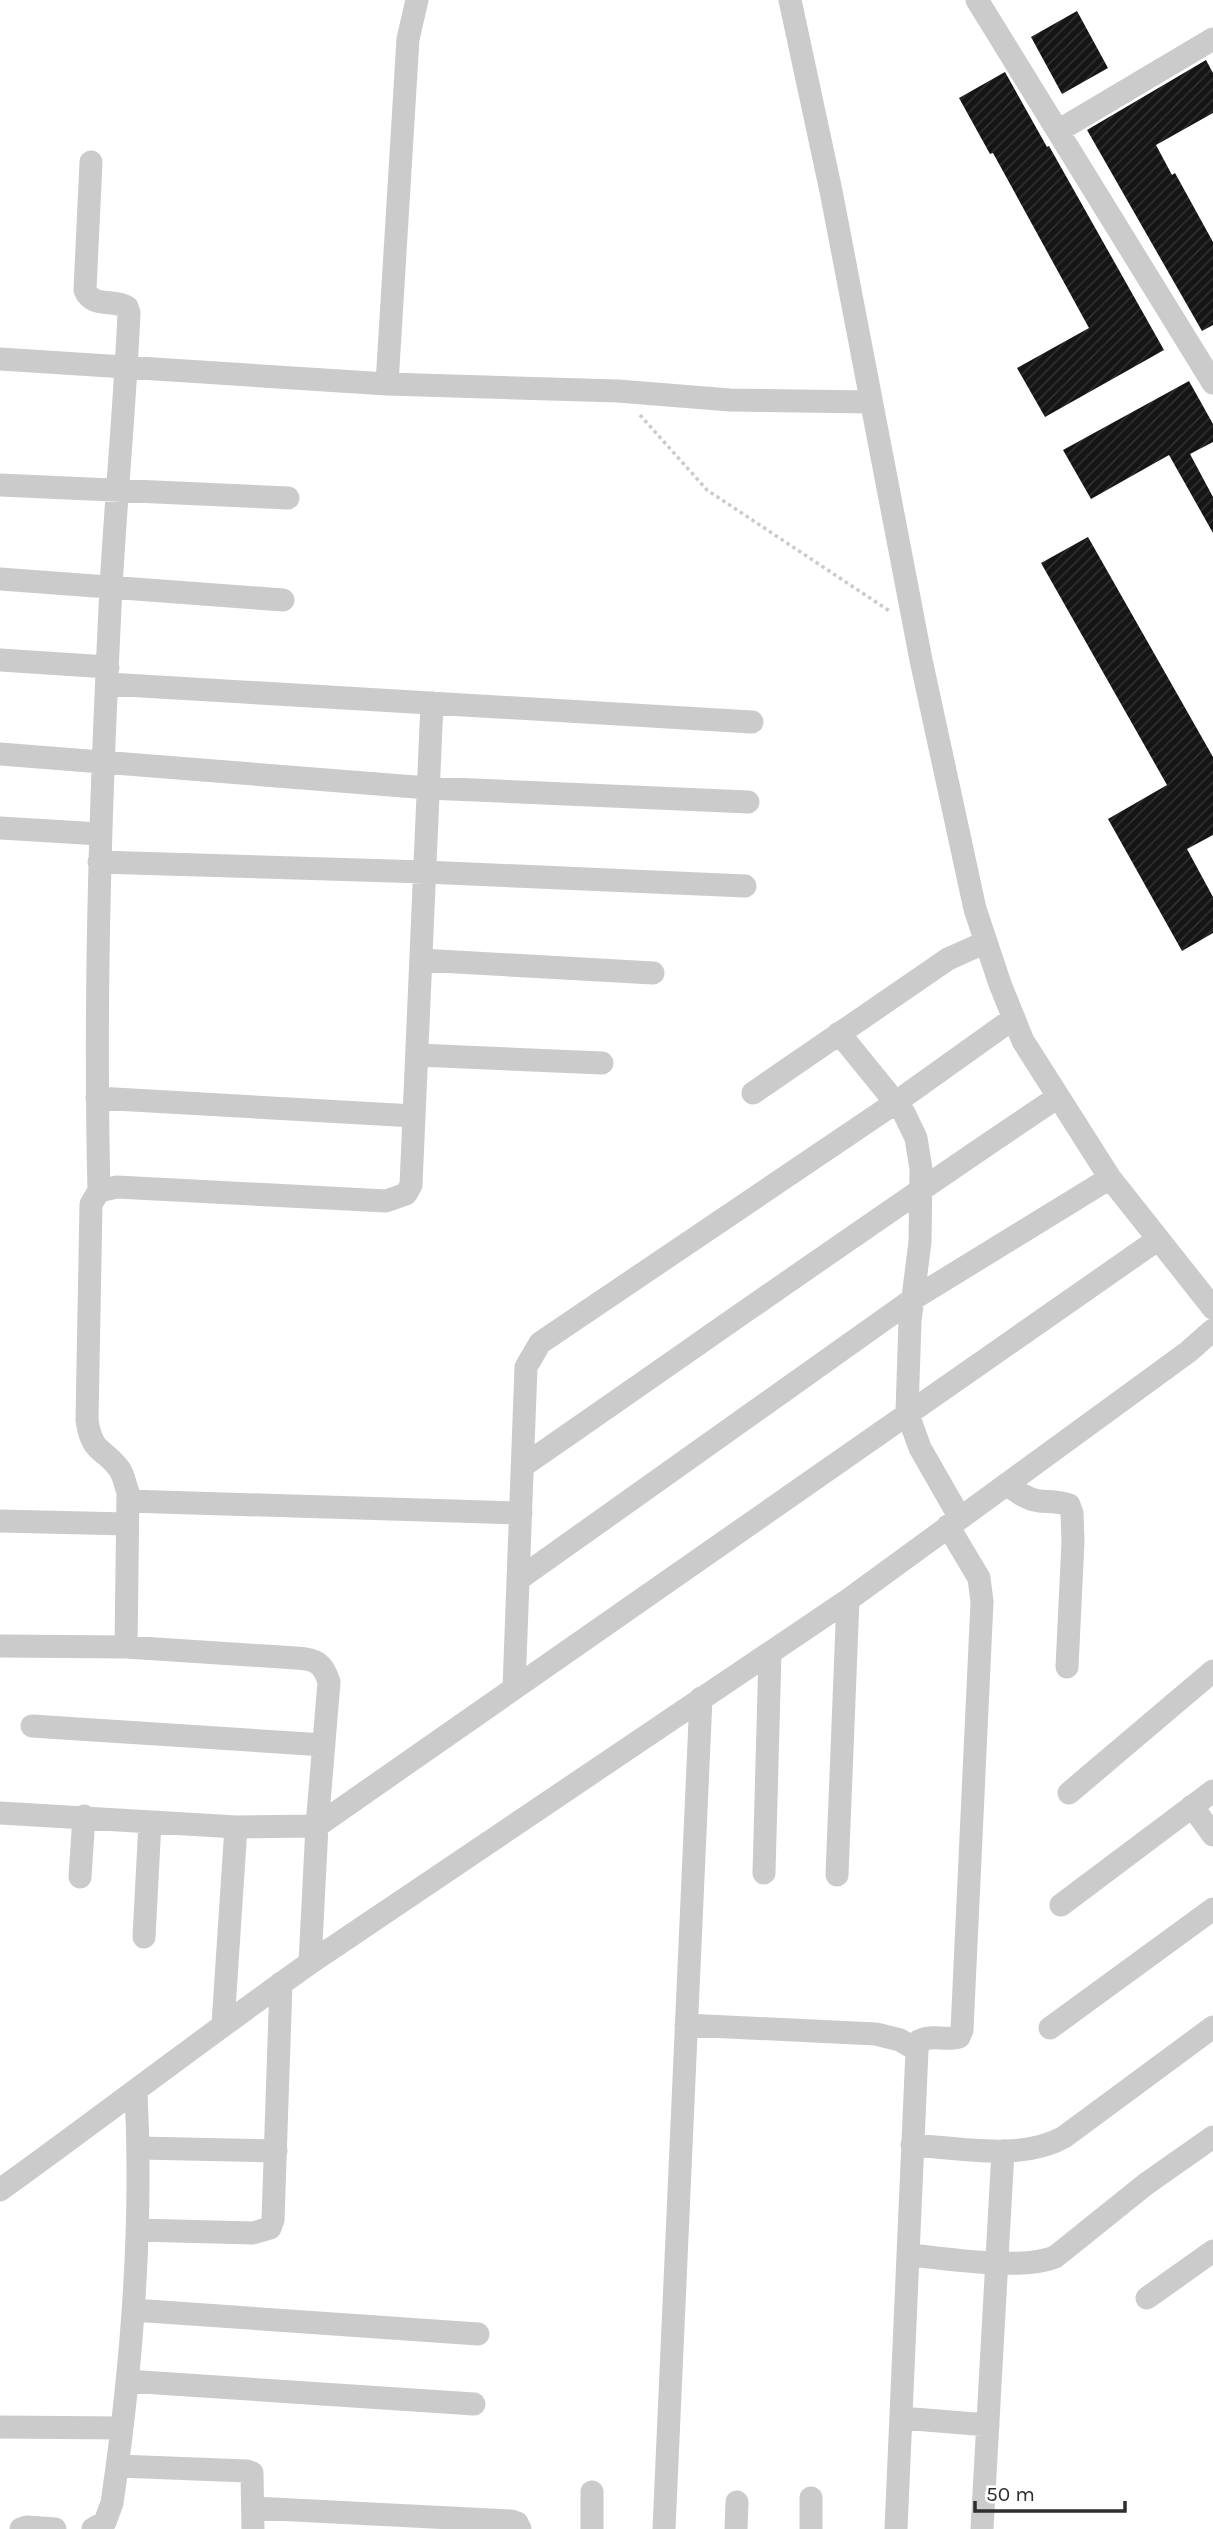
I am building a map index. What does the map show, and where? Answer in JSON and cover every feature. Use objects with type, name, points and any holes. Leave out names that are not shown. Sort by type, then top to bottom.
[{"type":"street","points":[[387,384],[407,52],[417,0]]},
{"type":"street","points":[[790,0],[831,191],[915,629],[975,909],[1023,1041],[1110,1178],[1213,1308]]},
{"type":"street","points":[[977,0],[1213,383]]},
{"type":"street","points":[[1058,131],[1213,40]]},
{"type":"street","points":[[91,162],[85,290],[88,297],[94,301],[121,303],[127,307],[129,313],[111,587],[100,834],[97,1098],[99,1191],[91,1204],[87,1420],[89,1436],[97,1449],[121,1471],[128,1492],[126,1647]]},
{"type":"street","points":[[0,359],[387,384],[618,391],[730,400],[871,402]]},
{"type":"street","points":[[0,485],[288,498]]},
{"type":"street","points":[[0,579],[283,600]]},
{"type":"street","points":[[0,660],[108,676],[432,703],[752,722]]},
{"type":"street","points":[[99,1191],[117,1187],[386,1200],[406,1194],[411,1185],[432,703]]},
{"type":"street","points":[[0,754],[428,788],[748,802]]},
{"type":"street","points":[[0,828],[100,834]]},
{"type":"street","points":[[99,862],[425,872],[745,886]]},
{"type":"street","points":[[752,1093],[948,959],[986,943]]},
{"type":"street","points":[[421,960],[653,972]]},
{"type":"street","points":[[514,1688],[526,1367],[540,1343],[1014,1018]]},
{"type":"street","points":[[839,1033],[904,1113],[916,1138],[921,1169],[920,1242],[913,1299],[907,1412],[920,1448],[979,1578],[982,1602],[962,2030],[959,2037],[953,2039],[925,2038],[919,2041],[916,2050],[896,2529]]},
{"type":"street","points":[[417,1055],[602,1063]]},
{"type":"street","points":[[523,1466],[921,1188],[1058,1097]]},
{"type":"street","points":[[97,1098],[414,1116]]},
{"type":"street","points":[[519,1579],[913,1299],[1110,1178]]},
{"type":"street","points":[[0,1813],[236,1826],[317,1826],[1157,1240]]},
{"type":"street","points":[[0,2190],[281,1983],[848,1600],[1188,1352],[1213,1330]]},
{"type":"street","points":[[1007,1483],[1022,1495],[1036,1500],[1069,1505],[1072,1513],[1067,1667]]},
{"type":"street","points":[[0,1521],[127,1513],[521,1513]]},
{"type":"street","points":[[837,1875],[848,1600]]},
{"type":"street","points":[[0,1646],[126,1647],[314,1659],[324,1666],[329,1682],[317,1826],[310,1963]]},
{"type":"street","points":[[764,1873],[771,1653]]},
{"type":"street","points":[[1069,1793],[1213,1671]]},
{"type":"street","points":[[664,2529],[701,1698]]},
{"type":"street","points":[[32,1726],[324,1745]]},
{"type":"street","points":[[1061,1905],[1213,1791]]},
{"type":"street","points":[[1192,1806],[1213,1835]]},
{"type":"street","points":[[80,1877],[84,1816]]},
{"type":"street","points":[[144,1937],[150,1822]]},
{"type":"street","points":[[223,2024],[236,1826]]},
{"type":"street","points":[[1050,2028],[1213,1909]]},
{"type":"street","points":[[137,2230],[253,2233],[270,2228],[273,2220],[281,1983]]},
{"type":"street","points":[[686,2025],[876,2034],[900,2040],[916,2050]]},
{"type":"street","points":[[912,2145],[1003,2151],[1047,2146],[1064,2137],[1213,2027]]},
{"type":"street","points":[[93,2529],[105,2522],[112,2503],[127,2381],[137,2230],[139,2148],[136,2092]]},
{"type":"street","points":[[908,2255],[1035,2263],[1055,2257],[1146,2184],[1213,2137]]},
{"type":"street","points":[[139,2148],[275,2151]]},
{"type":"street","points":[[982,2529],[1003,2151]]},
{"type":"street","points":[[1147,2298],[1213,2251]]},
{"type":"street","points":[[133,2310],[478,2334]]},
{"type":"street","points":[[127,2381],[474,2404]]},
{"type":"street","points":[[901,2418],[988,2425]]},
{"type":"street","points":[[0,2427],[122,2428]]},
{"type":"street","points":[[118,2466],[247,2471],[252,2473],[253,2480],[253,2518],[433,2524],[511,2521],[517,2523],[520,2529]]},
{"type":"street","points":[[592,2492],[592,2529]]},
{"type":"street","points":[[811,2498],[811,2529]]},
{"type":"street","points":[[736,2529],[737,2502]]},
{"type":"street","points":[[21,2529],[55,2529]]},
{"type":"path","points":[[618,391],[707,490],[915,629]]},
{"type":"building","points":[[1077,11],[1108,68],[1062,94],[1031,37]]},
{"type":"building","points":[[1206,60],[1213,73],[1213,113],[1156,145],[1172,175],[1175,173],[1213,242],[1213,325],[1202,331],[1087,130]]},
{"type":"building","points":[[1005,72],[1164,350],[1045,417],[1017,368],[1089,328],[993,153],[990,154],[959,98]]},
{"type":"building","points":[[1189,381],[1213,424],[1213,442],[1190,454],[1213,497],[1213,533],[1169,455],[1091,499],[1063,450]]},
{"type":"building","points":[[1088,537],[1213,757],[1213,835],[1187,849],[1213,897],[1213,933],[1182,951],[1108,819],[1167,785],[1041,563]]}]
